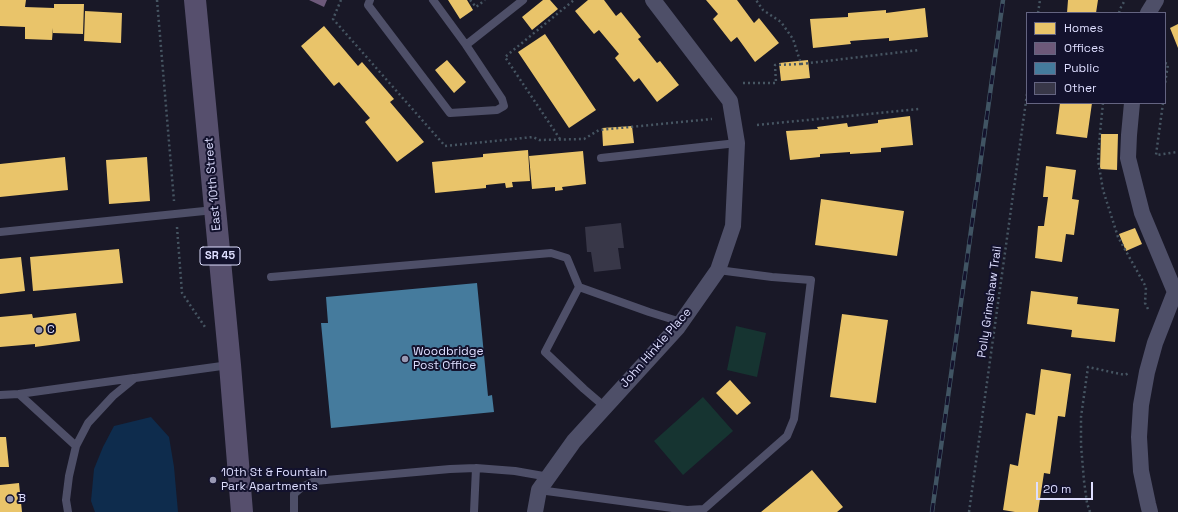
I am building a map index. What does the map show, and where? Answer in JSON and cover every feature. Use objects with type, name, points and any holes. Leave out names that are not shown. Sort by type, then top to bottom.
[{"type":"main road","name":"East 10th Street","points":[[195,0],[230,365],[242,512]]},
{"type":"street","name":"John Hinkle Place","points":[[535,512],[539,490],[574,441],[678,327],[718,270],[733,226],[737,143],[730,101],[653,0]]},
{"type":"street","points":[[1149,12],[1156,0]]},
{"type":"street","points":[[1132,104],[1128,158],[1142,214],[1175,292],[1155,343],[1147,372],[1141,405],[1139,437],[1141,471],[1150,512]]},
{"type":"lane","points":[[370,0],[368,5],[450,113],[497,110],[504,106],[502,99],[466,45],[433,0]]},
{"type":"lane","points":[[466,45],[523,0]]},
{"type":"lane","points":[[601,158],[737,143]]},
{"type":"lane","points":[[0,232],[215,210]]},
{"type":"lane","points":[[271,277],[551,253],[567,258],[579,287],[681,322]]},
{"type":"lane","points":[[539,490],[686,510],[704,509],[787,436],[794,419],[811,280],[718,270]]},
{"type":"lane","points":[[579,287],[545,352],[605,407]]},
{"type":"lane","points":[[0,395],[19,394],[230,365]]},
{"type":"lane","points":[[68,512],[66,500],[69,476],[76,446],[88,424],[113,396],[135,378]]},
{"type":"lane","points":[[19,394],[76,446]]},
{"type":"lane","points":[[294,512],[294,494],[302,486],[315,482],[450,469],[476,468],[515,471],[549,476]]},
{"type":"lane","points":[[474,512],[476,468]]},
{"type":"path","points":[[157,0],[182,294],[206,328]]},
{"type":"path","points":[[470,0],[476,7],[484,0]]},
{"type":"path","points":[[560,140],[505,57],[574,0]]},
{"type":"path","points":[[756,0],[763,10],[781,22],[793,39],[801,64]]},
{"type":"path","points":[[1038,12],[1040,0]]},
{"type":"path","points":[[1119,12],[1125,0]]},
{"type":"path","points":[[742,83],[776,83],[775,65],[801,64],[920,50]]},
{"type":"path","points":[[1166,63],[1168,64],[1166,77]]},
{"type":"path","name":"Polly Grimshaw Trail","points":[[970,512],[1026,101]]},
{"type":"path","points":[[1104,104],[1098,160],[1103,190],[1118,237],[1146,287],[1145,303],[1150,314]]},
{"type":"path","points":[[1163,104],[1156,155],[1178,152]]},
{"type":"path","points":[[757,125],[919,109]]},
{"type":"path","points":[[1090,512],[1087,503],[1084,481],[1081,445],[1081,417],[1088,368],[1124,375],[1133,371]]},
{"type":"green space","points":[[736,326],[766,333],[757,377],[727,370]]},
{"type":"green space","points":[[703,397],[733,431],[683,475],[654,441]]},
{"type":"water","points":[[151,417],[169,437],[174,467],[178,512],[95,512],[91,501],[94,469],[114,426]]},
{"type":"building: Homes","points":[[0,0],[26,0],[25,7],[54,8],[54,4],[84,4],[83,34],[53,33],[53,28],[52,40],[25,39],[25,27],[0,26]]},
{"type":"building: Homes","points":[[448,0],[467,0],[473,10],[460,19]]},
{"type":"building: Homes","points":[[543,0],[550,0],[558,9],[532,30],[522,17]]},
{"type":"building: Homes","points":[[588,0],[604,0],[616,16],[621,12],[641,37],[638,39],[657,63],[660,61],[679,85],[657,102],[639,78],[634,82],[615,58],[619,54],[599,30],[594,34],[575,11]]},
{"type":"building: Homes","points":[[706,0],[737,0],[754,23],[759,18],[779,43],[755,62],[737,37],[731,42],[713,19],[718,14]]},
{"type":"building: Homes","points":[[1068,0],[1098,0],[1096,12],[1067,12]]},
{"type":"building: Homes","points":[[925,8],[928,37],[889,41],[889,38],[850,41],[851,44],[813,48],[810,19],[848,17],[848,13],[886,10],[886,13]]},
{"type":"building: Homes","points":[[85,11],[122,13],[121,43],[84,41]]},
{"type":"building: Homes","points":[[1178,24],[1178,48],[1170,28]]},
{"type":"building: Homes","points":[[324,26],[358,66],[362,62],[394,99],[390,102],[424,142],[397,162],[365,122],[370,118],[339,82],[334,86],[301,46]]},
{"type":"building: Homes","points":[[545,34],[596,110],[569,128],[518,52]]},
{"type":"building: Homes","points":[[447,60],[466,82],[454,93],[435,70]]},
{"type":"building: Homes","points":[[808,60],[810,78],[781,81],[779,63]]},
{"type":"building: Homes","points":[[1060,104],[1092,104],[1087,138],[1056,134]]},
{"type":"building: Homes","points":[[910,116],[913,145],[881,148],[881,152],[820,154],[820,157],[790,160],[786,131],[818,129],[817,127],[847,123],[848,127],[878,123],[878,120]]},
{"type":"building: Homes","points":[[632,126],[634,143],[603,146],[602,128]]},
{"type":"building: Homes","points":[[1101,134],[1118,134],[1117,170],[1100,169]]},
{"type":"building: Homes","points":[[528,150],[530,181],[512,182],[513,187],[506,188],[505,183],[486,185],[486,188],[435,193],[432,162],[483,157],[483,154]]},
{"type":"building: Homes","points":[[583,151],[586,184],[562,187],[563,190],[555,191],[555,187],[532,189],[529,156]]},
{"type":"building: Homes","points":[[65,157],[68,190],[0,197],[0,164]]},
{"type":"building: Homes","points":[[147,157],[150,201],[109,204],[106,160]]},
{"type":"building: Homes","points":[[1046,166],[1076,170],[1072,199],[1079,200],[1074,235],[1066,234],[1062,262],[1035,258],[1038,226],[1044,226],[1048,197],[1043,197]]},
{"type":"building: Homes","points":[[821,199],[904,211],[897,256],[815,245]]},
{"type":"building: Homes","points":[[1135,228],[1142,244],[1126,251],[1119,234]]},
{"type":"building: Homes","points":[[119,249],[123,283],[33,291],[30,257]]},
{"type":"building: Homes","points":[[21,257],[25,291],[0,294],[0,259]]},
{"type":"building: Homes","points":[[1031,291],[1078,297],[1077,304],[1119,309],[1115,342],[1071,337],[1072,330],[1027,324]]},
{"type":"building: Homes","name":"C","points":[[76,313],[80,341],[35,347],[35,344],[0,347],[0,317],[32,314],[33,318]]},
{"type":"building: Homes","points":[[842,314],[888,320],[876,403],[830,397]]},
{"type":"building: Homes","points":[[1041,369],[1071,374],[1065,417],[1058,416],[1050,474],[1044,473],[1038,512],[1015,512],[1003,510],[1010,464],[1018,466],[1026,413],[1035,415]]},
{"type":"building: Homes","points":[[730,380],[751,403],[737,415],[716,393]]},
{"type":"building: Homes","points":[[0,437],[6,437],[9,467],[0,467]]},
{"type":"building: Homes","points":[[812,470],[843,507],[837,512],[761,512]]},
{"type":"building: Homes","name":"B","points":[[19,483],[22,512],[0,512],[0,485]]},
{"type":"building: Offices","points":[[309,0],[327,0],[324,7]]},
{"type":"building: Public","name":"Woodbridge Post Office","points":[[477,283],[488,396],[492,395],[494,412],[331,428],[321,323],[328,323],[326,297]]},
{"type":"building: Other","points":[[621,223],[624,248],[618,248],[621,269],[594,272],[591,252],[587,252],[585,227]]},
{"type":"railway","points":[[932,512],[1003,0]]},
{"type":"place","name":"C","points":[[39,330]]},
{"type":"place","name":"Woodbridge Post Office","points":[[405,359]]},
{"type":"place","name":"10th St & Fountain Park Apartments","points":[[213,480]]},
{"type":"place","name":"B","points":[[10,499]]}]
